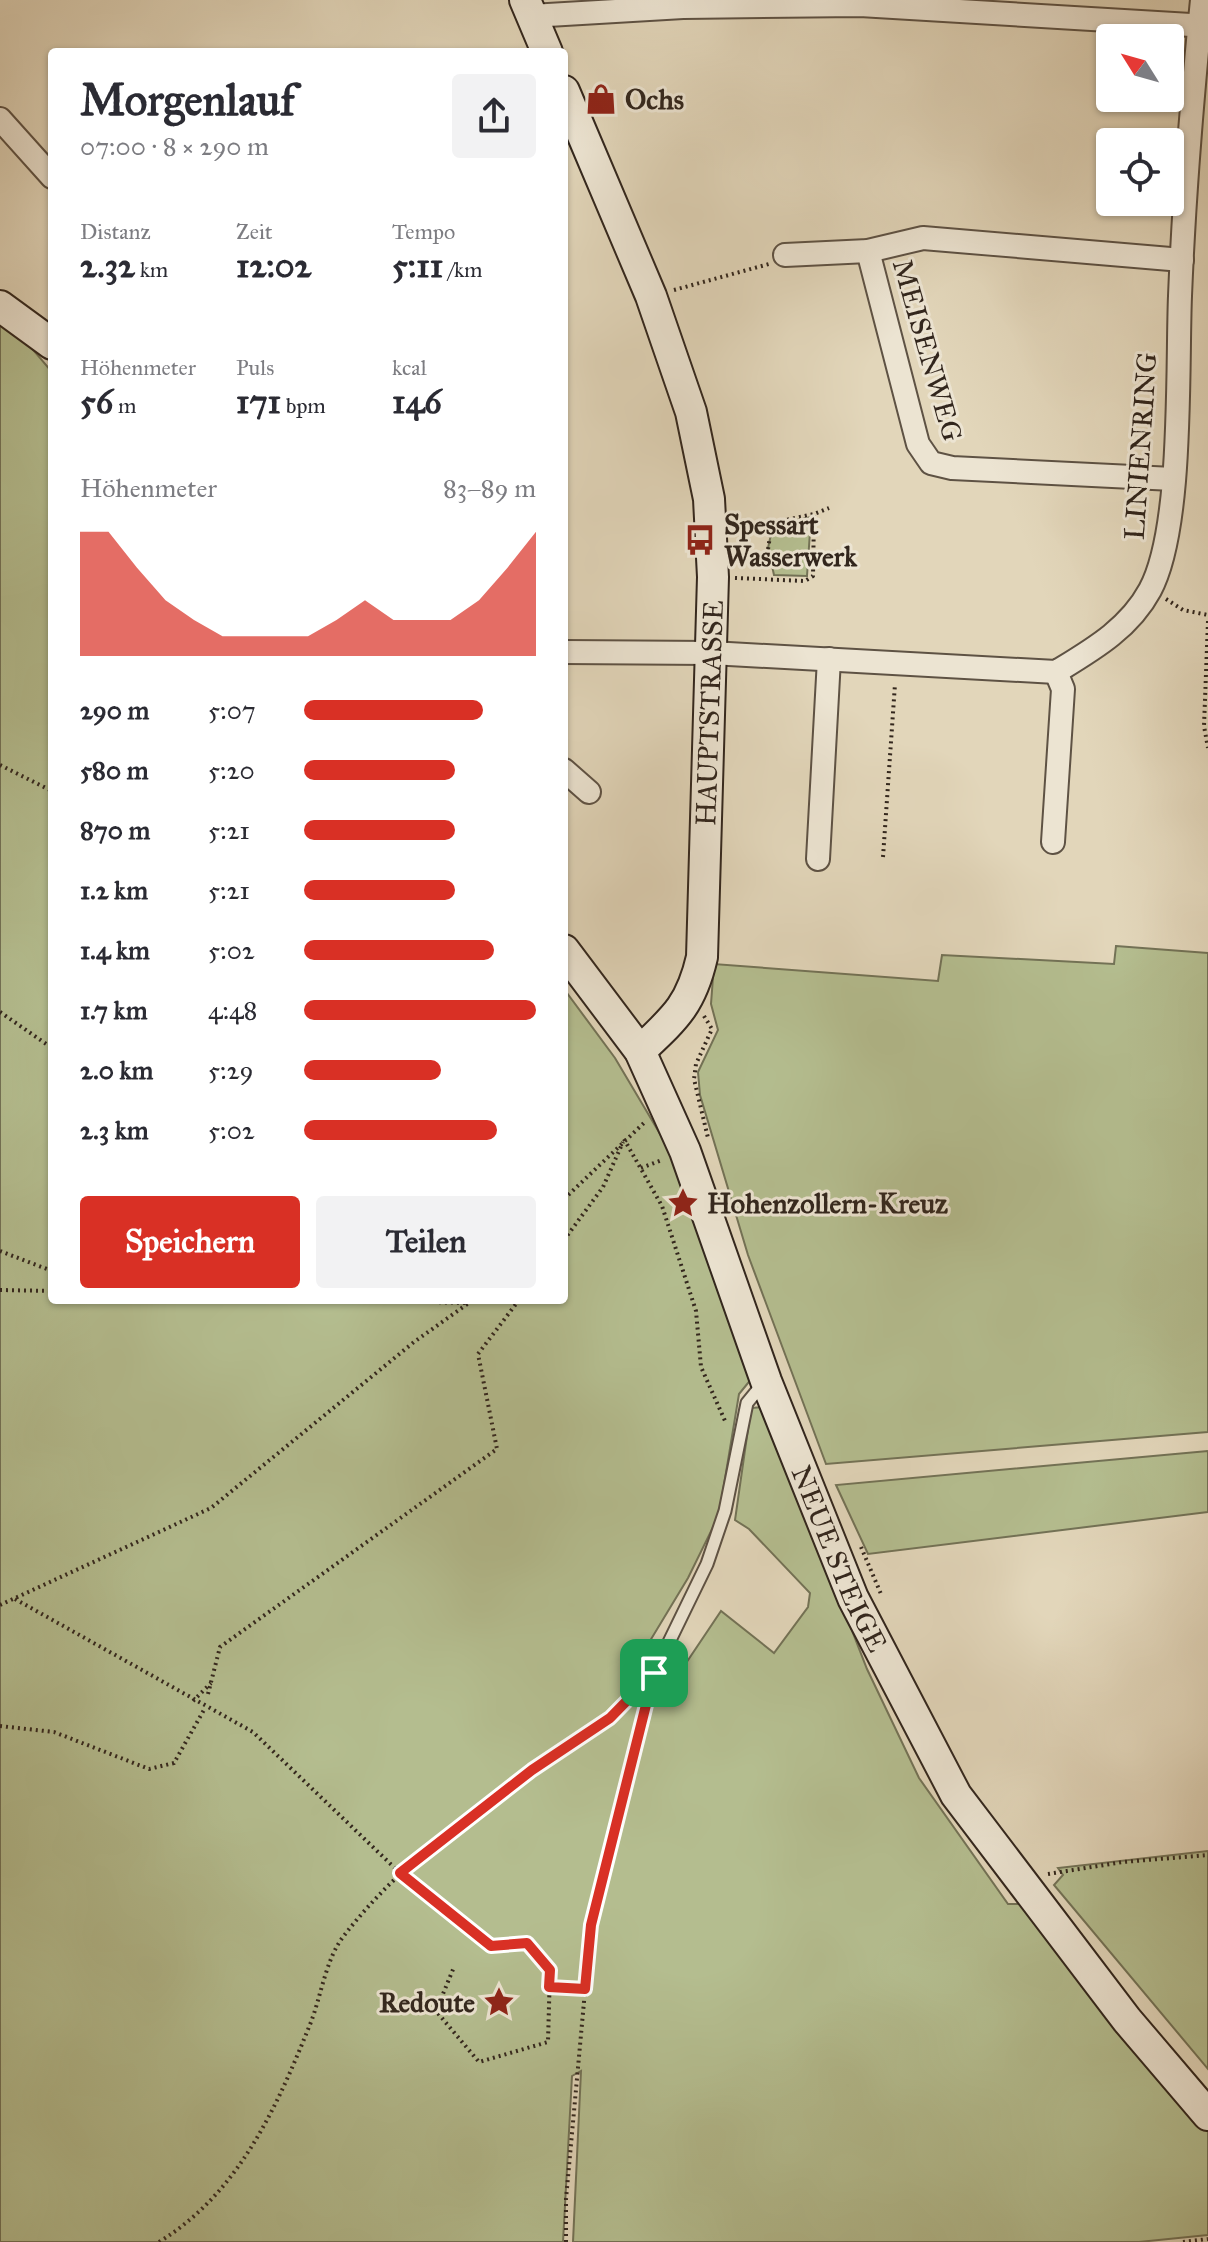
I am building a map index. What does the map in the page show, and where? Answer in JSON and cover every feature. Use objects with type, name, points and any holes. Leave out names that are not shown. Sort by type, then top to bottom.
[{"type":"main road","points":[[528,8],[545,48]]},
{"type":"main road","name":"HAUPTSTRASSE","points":[[568,100],[651,296],[691,412],[709,499],[711,653],[702,957],[694,991],[640,1051]]},
{"type":"main road","points":[[0,306],[48,341]]},
{"type":"main road","name":"NEUE STEIGE","points":[[568,955],[640,1051],[685,1151],[766,1381],[853,1598],[956,1795],[1127,2020],[1208,2115]]},
{"type":"street","name":"LINIENRING","points":[[1056,672],[1099,646],[1129,620],[1151,589],[1165,549],[1173,479],[1182,260],[1204,26],[1202,0]]},
{"type":"street","points":[[528,8],[860,2],[1204,26]]},
{"type":"street","points":[[0,119],[48,173]]},
{"type":"street","points":[[785,255],[868,251],[923,238],[1182,260]]},
{"type":"street","name":"MEISENWEG","points":[[868,251],[918,444],[931,463],[952,468],[1173,479]]},
{"type":"street","points":[[568,652],[711,653],[1056,672],[1063,689],[1053,842]]},
{"type":"street","points":[[818,859],[829,659]]},
{"type":"street","points":[[568,774],[589,792]]},
{"type":"lane","points":[[654,1673],[712,1551],[725,1511],[747,1403],[766,1381]]},
{"type":"path","points":[[665,293],[772,263],[785,255]]},
{"type":"path","points":[[750,557],[770,555],[772,523],[829,508]]},
{"type":"path","points":[[749,578],[805,581],[813,576],[814,514]]},
{"type":"path","points":[[1151,589],[1183,610],[1208,615]]},
{"type":"path","points":[[1208,621],[1204,726],[1208,748]]},
{"type":"path","points":[[883,857],[896,662]]},
{"type":"path","points":[[0,765],[48,789]]},
{"type":"path","points":[[686,1002],[699,1010],[712,1029],[700,1052],[694,1079],[710,1142]]},
{"type":"path","points":[[0,1012],[48,1045]]},
{"type":"path","points":[[568,1192],[624,1139]]},
{"type":"path","points":[[568,1235],[603,1187],[624,1139]]},
{"type":"path","points":[[624,1139],[662,1206],[696,1311],[701,1367],[726,1423],[741,1434]]},
{"type":"path","points":[[0,1251],[48,1269]]},
{"type":"path","points":[[0,1290],[48,1291]]},
{"type":"path","points":[[0,1605],[211,1508],[414,1342],[468,1304]]},
{"type":"path","points":[[208,1694],[220,1647],[497,1449],[478,1354],[516,1304]]},
{"type":"path","points":[[855,1534],[885,1606]]},
{"type":"path","points":[[15,1599],[205,1708],[253,1732],[304,1785],[400,1873],[491,1946],[527,1943],[550,1970],[548,2042],[479,2062],[436,2011],[454,1967]]},
{"type":"path","points":[[159,2242],[189,2223],[233,2178],[275,2106],[341,1939],[400,1873],[532,1770],[610,1718],[654,1673]]},
{"type":"path","points":[[566,2242],[566,2199],[591,1925],[654,1673]]},
{"type":"path","points":[[193,1701],[212,1682]]},
{"type":"path","points":[[0,1726],[54,1732],[149,1769],[174,1763],[205,1708]]},
{"type":"path","points":[[1042,1876],[1123,1862],[1208,1855]]},
{"type":"path","points":[[549,1987],[585,1989]]},
{"type":"path","points":[[1183,2242],[1208,2239]]},
{"type":"green space","points":[[0,323],[24,339],[48,367],[48,1304],[568,1304],[568,994],[615,1058],[685,1176],[757,1372],[739,1394],[719,1515],[688,1578],[633,1669],[670,1687],[721,1611],[774,1653],[808,1607],[810,1593],[749,1529],[735,1520],[751,1408],[765,1407],[867,1669],[919,1778],[1008,1904],[1023,1904],[1208,2126],[1208,2235],[1139,2242],[573,2242],[581,2071],[572,2076],[563,2242],[0,2242]]},
{"type":"green space","points":[[811,517],[807,576],[774,575],[768,548],[773,525]]},
{"type":"green space","points":[[1116,946],[1208,953],[1208,1432],[826,1464],[748,1255],[700,1095],[698,1072],[718,1030],[711,1004],[714,964],[938,981],[942,955],[1114,964]]},
{"type":"green space","points":[[1208,1451],[1208,1512],[868,1554],[836,1485]]},
{"type":"green space","points":[[1208,1851],[1208,2069],[1054,1885],[1063,1875],[1058,1868]]},
{"type":"place","name":"Ochs","points":[[601,99]]},
{"type":"place","name":"Spessart Wasserwerk","points":[[700,540]]},
{"type":"place","name":"Hohenzollern-Kreuz","points":[[683,1203]]},
{"type":"place","name":"Redoute","points":[[499,2002]]},
{"type":"route","points":[[654,1673],[591,1925],[585,1989],[549,1987],[550,1970],[527,1943],[491,1946],[400,1873],[532,1770],[610,1718],[654,1673]]}]
